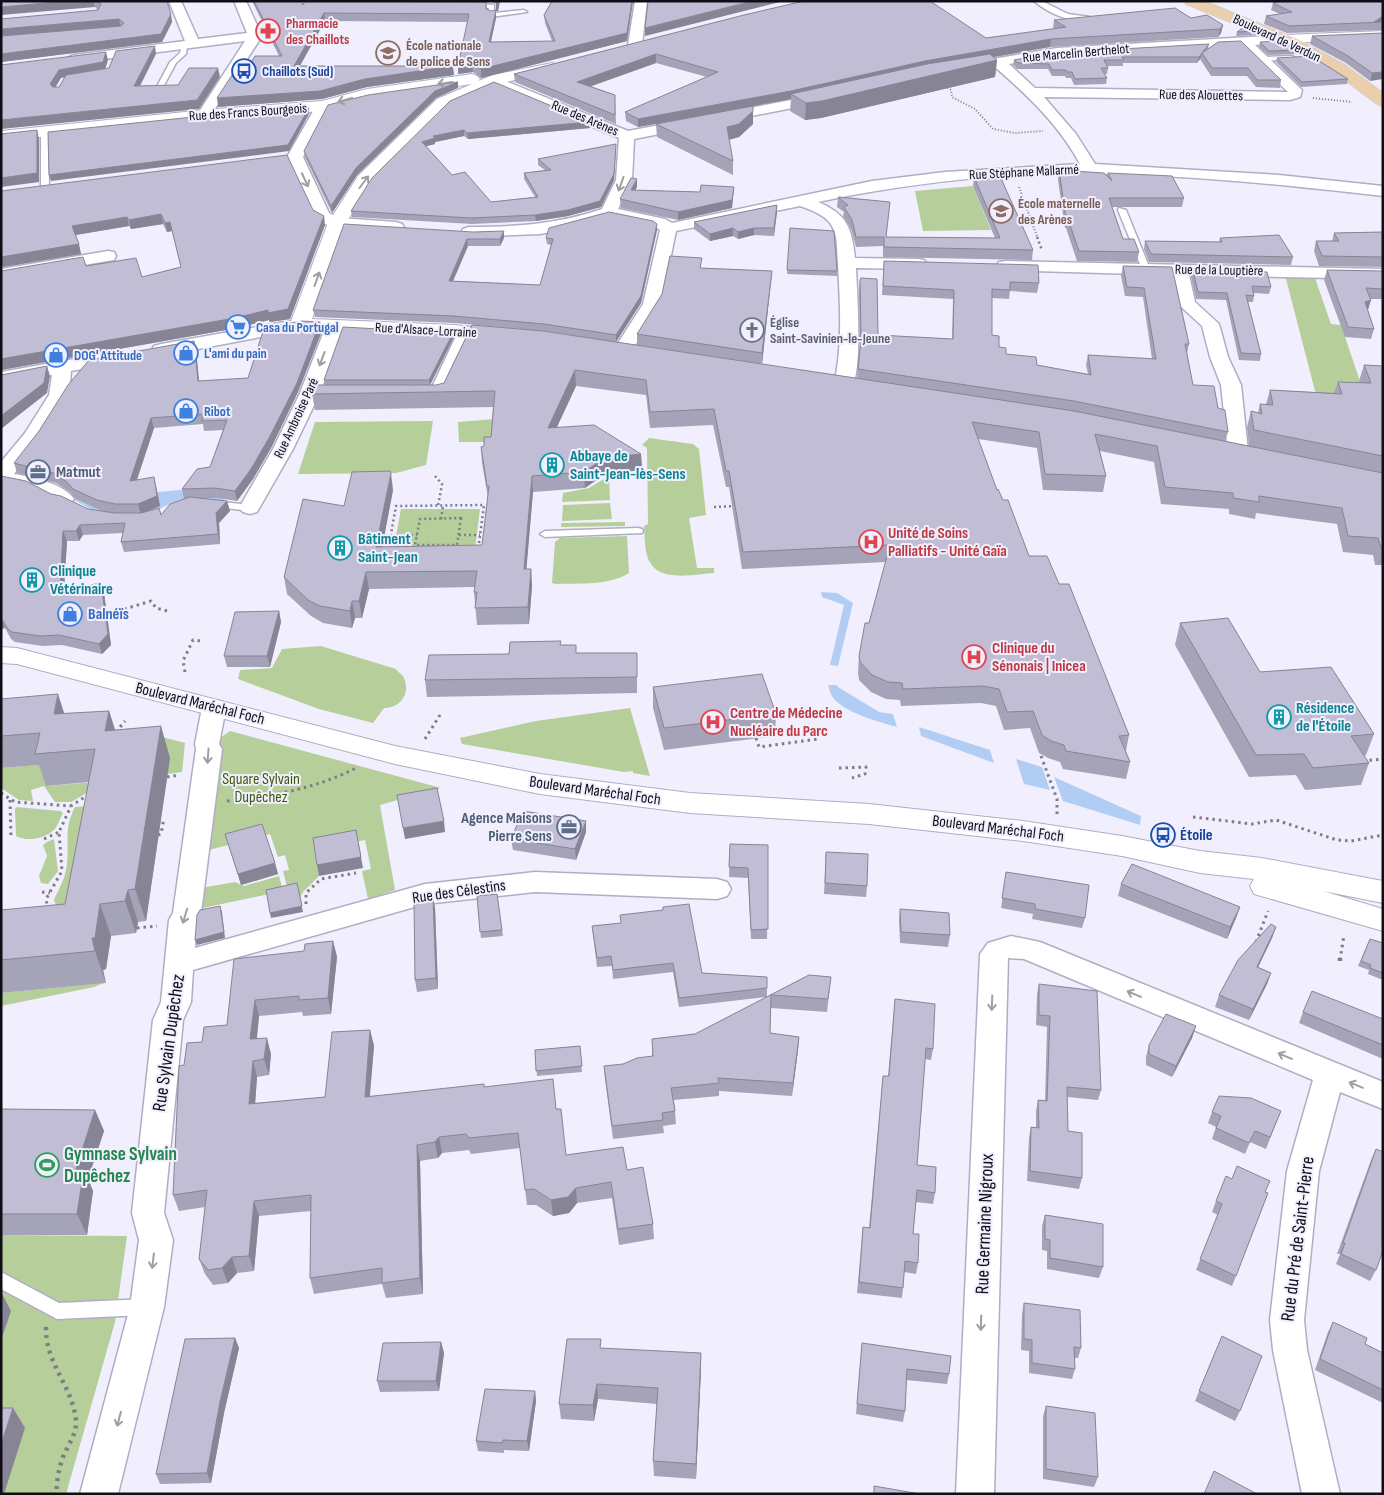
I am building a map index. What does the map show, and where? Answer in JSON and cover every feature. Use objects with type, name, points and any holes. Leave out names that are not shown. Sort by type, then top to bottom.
[{"type":"main road","name":"Boulevard de Verdun","points":[[1191,1],[1285,39],[1312,57],[1370,90],[1383,101]]},
{"type":"street","points":[[175,1],[188,44]]},
{"type":"street","points":[[240,1],[255,36]]},
{"type":"street","points":[[635,45],[641,1]]},
{"type":"street","name":"Rue Marcelin Berthelot","points":[[925,75],[1057,52],[1383,35]]},
{"type":"street","points":[[58,61],[114,56],[255,36]]},
{"type":"street","points":[[204,115],[255,36]]},
{"type":"street","points":[[617,50],[650,41]]},
{"type":"street","points":[[1244,42],[1295,90],[1296,92],[1293,96]]},
{"type":"street","points":[[998,62],[1031,92],[1066,129],[1090,168]]},
{"type":"street","points":[[300,324],[337,223],[364,180],[443,102],[493,80],[562,65]]},
{"type":"street","name":"Rue des Francs Bourgeois","points":[[1,136],[204,115],[323,106],[367,94],[475,79],[493,80]]},
{"type":"street","name":"Rue des Arènes","points":[[493,80],[627,136],[624,180],[608,212]]},
{"type":"street","name":"Rue des Alouettes","points":[[1031,92],[1285,98],[1293,96]]},
{"type":"street","points":[[627,136],[839,94]]},
{"type":"street","points":[[294,157],[323,106]]},
{"type":"street","points":[[294,157],[322,216],[337,223],[408,228]]},
{"type":"street","points":[[275,159],[294,157]]},
{"type":"street","name":"Rue Stéphane Mallarmé","points":[[669,228],[872,186],[945,177],[1090,168],[1279,180],[1383,191]]},
{"type":"street","points":[[28,191],[64,186]]},
{"type":"street","points":[[800,200],[830,215],[843,228],[850,327],[845,348],[847,376],[854,386]]},
{"type":"street","points":[[763,208],[820,209]]},
{"type":"street","points":[[457,232],[490,233],[550,228],[608,212],[659,222],[669,228],[652,304],[622,351]]},
{"type":"street","points":[[1,274],[108,256]]},
{"type":"street","points":[[846,263],[933,264]]},
{"type":"street","name":"Rue de la Louptière","points":[[990,266],[1383,274]]},
{"type":"street","points":[[1179,270],[1187,304],[1210,324],[1218,357],[1231,384],[1237,451]]},
{"type":"street","name":"Rue d'Alsace-Lorraine","points":[[1,378],[300,324],[467,332],[525,337]]},
{"type":"street","name":"Rue Ambroise Paré","points":[[250,508],[283,449],[319,393],[335,326]]},
{"type":"street","points":[[395,393],[439,392],[467,332]]},
{"type":"street","points":[[62,368],[59,395],[33,436],[1,477],[38,485],[66,496]]},
{"type":"street","points":[[822,382],[854,386]]},
{"type":"street","name":"Boulevard Maréchal Foch","points":[[7,657],[395,755],[540,784],[690,803],[910,817],[1023,831],[1122,846],[1200,862],[1262,869],[1383,892]]},
{"type":"street","name":"Rue Sylvain Dupêchez","points":[[99,1494],[147,1307],[156,1240],[148,1213],[168,1020],[176,1002],[183,920],[187,913],[214,708]]},
{"type":"street","points":[[1200,862],[1383,908]]},
{"type":"street","name":"Boulevard Maréchal Foch","points":[[1200,862],[1253,882],[1383,920]]},
{"type":"street","name":"Rue des Célestins","points":[[180,963],[419,895],[535,882],[717,889]]},
{"type":"street","points":[[1303,897],[1383,928]]},
{"type":"street","name":"Rue Germaine Nigroux","points":[[976,1494],[994,954],[997,950],[1010,946],[1030,950],[1330,1075]]},
{"type":"street","points":[[1330,1075],[1383,1096]]},
{"type":"street","name":"Rue du Pré de Saint-Pierre","points":[[1321,1494],[1290,1350],[1287,1320],[1302,1176],[1319,1109],[1330,1075]]},
{"type":"lane","points":[[1037,1],[1058,15],[1074,18],[1093,17]]},
{"type":"lane","points":[[464,5],[492,6],[491,16],[524,12]]},
{"type":"lane","points":[[159,90],[174,62],[183,54],[188,44]]},
{"type":"lane","points":[[1262,59],[1296,58]]},
{"type":"lane","points":[[44,131],[45,188]]},
{"type":"lane","points":[[1122,210],[1146,269]]},
{"type":"lane","points":[[199,502],[250,508]]},
{"type":"lane","points":[[545,534],[638,531]]},
{"type":"lane","points":[[1,1280],[57,1311],[147,1307]]},
{"type":"path","points":[[925,75],[950,88],[952,97],[975,109],[993,129],[1023,133],[1066,129]]},
{"type":"path","points":[[1293,96],[1356,102]]},
{"type":"path","points":[[1014,172],[1048,267]]},
{"type":"path","points":[[435,476],[442,484],[438,506]]},
{"type":"path","points":[[484,505],[477,560],[386,561],[396,506],[438,506],[484,505]]},
{"type":"path","points":[[441,518],[442,506]]},
{"type":"path","points":[[714,507],[744,506]]},
{"type":"path","points":[[441,518],[461,518],[457,545],[415,545],[420,519],[441,518]]},
{"type":"path","points":[[458,535],[480,535]]},
{"type":"path","points":[[391,536],[417,536]]},
{"type":"path","points":[[435,560],[437,545]]},
{"type":"path","points":[[118,610],[151,601],[156,608],[171,612]]},
{"type":"path","points":[[185,672],[183,661],[193,640],[201,641]]},
{"type":"path","points":[[421,744],[440,715]]},
{"type":"path","points":[[114,736],[125,721]]},
{"type":"path","points":[[756,738],[759,747],[818,739]]},
{"type":"path","points":[[1041,756],[1057,799],[1056,820]]},
{"type":"path","points":[[1360,761],[1383,759]]},
{"type":"path","points":[[839,768],[866,766],[866,772],[852,778]]},
{"type":"path","points":[[202,803],[240,800],[298,789],[341,777],[358,767]]},
{"type":"path","points":[[167,777],[180,775]]},
{"type":"path","points":[[1,792],[10,800],[32,804],[71,806]]},
{"type":"path","points":[[49,914],[46,898],[62,871],[59,832],[71,806],[93,792]]},
{"type":"path","points":[[10,800],[11,837]]},
{"type":"path","points":[[158,835],[161,834],[162,818],[172,817]]},
{"type":"path","points":[[1193,817],[1252,824],[1265,820],[1276,820],[1337,840],[1351,841],[1383,836]]},
{"type":"path","points":[[44,839],[59,832]]},
{"type":"path","points":[[312,926],[305,899],[310,888],[321,879],[356,873]]},
{"type":"path","points":[[42,892],[50,893]]},
{"type":"path","points":[[1255,945],[1268,910]]},
{"type":"path","points":[[137,928],[165,925]]},
{"type":"path","points":[[1340,961],[1344,935]]},
{"type":"path","points":[[56,1494],[60,1466],[76,1426],[76,1419],[66,1385],[47,1350],[45,1329],[51,1317],[57,1311]]},
{"type":"green space","points":[[973,186],[991,230],[923,231],[915,191]]},
{"type":"green space","points":[[1285,275],[1315,278],[1331,324],[1341,325],[1368,405],[1322,418]]},
{"type":"green space","points":[[495,419],[494,442],[459,442],[458,422]]},
{"type":"green space","points":[[433,421],[426,465],[396,473],[298,474],[315,422]]},
{"type":"green space","points":[[649,438],[693,444],[699,449],[706,515],[689,518],[697,568],[714,568],[714,573],[680,576],[663,573],[656,570],[647,556],[644,526],[648,524],[647,448],[642,445]]},
{"type":"green space","points":[[609,476],[610,500],[562,502],[563,493],[589,488]]},
{"type":"green space","points":[[610,503],[612,519],[562,521],[563,505]]},
{"type":"green space","points":[[401,509],[480,509],[474,557],[392,558]]},
{"type":"green space","points":[[625,522],[625,526],[561,527],[561,523]]},
{"type":"green space","points":[[627,536],[629,573],[603,582],[584,584],[552,583],[555,542],[560,538]]},
{"type":"green space","points":[[321,646],[396,669],[406,684],[403,699],[395,706],[384,708],[373,723],[319,709],[238,679],[240,670],[272,668],[282,649]]},
{"type":"green space","points":[[630,708],[650,776],[633,773],[633,771],[624,772],[462,744],[460,738],[536,721]]},
{"type":"green space","points":[[127,728],[185,743],[182,772],[167,774],[169,758],[115,742]]},
{"type":"green space","name":"Square Sylvain Dupêchez","points":[[230,731],[441,788],[380,805],[395,890],[368,899],[362,871],[371,869],[365,840],[316,849],[319,876],[303,892],[300,898],[298,888],[288,890],[283,871],[289,870],[285,855],[278,857],[270,834],[205,851],[220,738]]},
{"type":"green space","points":[[51,764],[46,786],[95,782],[94,789],[71,802],[55,802],[44,786],[31,790],[33,801],[19,800],[1,788],[1,768]]},
{"type":"green space","points":[[101,805],[82,913],[59,913],[54,900],[66,870],[68,832],[71,816],[75,807]]},
{"type":"green space","points":[[16,807],[61,811],[63,813],[54,830],[50,833],[35,839],[25,839],[16,836]]},
{"type":"green space","points":[[54,839],[58,871],[48,884],[41,883],[39,876],[47,856],[43,845]]},
{"type":"green space","points":[[279,876],[283,891],[198,909],[201,888],[235,882],[244,886]]},
{"type":"green space","points":[[104,983],[94,987],[1,1006],[1,993]]},
{"type":"green space","points":[[1,1235],[127,1236],[115,1322],[66,1494],[1,1494]]},
{"type":"water","points":[[193,489],[227,495],[223,501],[193,498],[171,503],[148,515],[137,517],[92,510],[69,497],[77,492],[157,492]]},
{"type":"water","points":[[821,592],[837,593],[853,603],[838,666],[830,665],[844,605],[822,597]]},
{"type":"water","points":[[828,685],[837,685],[879,712],[893,714],[897,727],[852,712],[837,702],[832,696]]},
{"type":"water","points":[[919,727],[990,750],[994,763],[921,736]]},
{"type":"water","points":[[1016,759],[1042,767],[1050,790],[1024,784]]},
{"type":"water","points":[[1054,777],[1141,816],[1140,825],[1063,801]]},
{"type":"building","points":[[1,1],[69,1],[1,7]]},
{"type":"building","points":[[96,1],[167,1],[171,14],[161,34],[1,54],[1,36],[121,26],[124,23],[119,19],[1,29],[1,19],[98,10],[101,4]]},
{"type":"building","points":[[254,1],[301,1],[303,5],[305,1],[486,2],[486,9],[496,10],[489,42],[555,41],[544,15],[552,1],[632,1],[627,33],[481,69],[472,64],[458,66],[469,14],[324,13],[294,66],[453,66],[365,79],[320,91],[217,98],[236,69],[247,69],[255,56],[282,56]]},
{"type":"building","points":[[648,1],[753,1],[645,28]]},
{"type":"building","points":[[804,1],[930,1],[986,38],[1066,27],[1054,20],[1175,8],[1191,18],[1207,15],[1223,25],[1220,29],[1051,39],[925,61],[791,91],[638,119],[625,112],[718,72],[656,54],[577,82],[615,95],[615,115],[514,74]]},
{"type":"building","points":[[1283,1],[1383,1],[1383,16],[1374,22],[1383,22],[1289,26],[1266,16],[1292,12],[1273,3]]},
{"type":"building","points":[[1246,26],[1257,31],[1237,32]]},
{"type":"building","points":[[1383,33],[1383,72],[1372,73],[1348,56],[1312,36]]},
{"type":"building","points":[[1241,41],[1281,80],[1257,80],[1248,68],[1212,68],[1202,53],[1218,42]]},
{"type":"building","points":[[1281,41],[1299,50],[1269,51],[1260,42]]},
{"type":"building","points":[[1209,44],[1199,57],[1122,57],[1124,60],[1104,60],[1108,68],[1101,68],[1107,78],[1075,79],[1072,72],[1052,70],[1049,64],[1018,63],[1014,60],[1051,53]]},
{"type":"building","points":[[155,46],[134,86],[178,85],[189,68],[218,68],[197,100],[1,120],[1,65],[106,52],[103,62],[59,70],[50,84],[53,87],[59,87],[66,75],[109,68],[116,51]]},
{"type":"building","points":[[990,54],[997,60],[822,101],[806,103],[791,94],[927,64]]},
{"type":"building","points":[[1311,56],[1348,79],[1302,82],[1277,58]]},
{"type":"building","points":[[458,82],[435,91],[356,168],[331,206],[304,151],[328,105],[368,95]]},
{"type":"building","points":[[494,82],[590,122],[467,133],[464,130],[433,136],[435,138],[422,142],[452,175],[465,172],[491,202],[538,197],[524,173],[551,170],[538,159],[616,144],[614,174],[600,201],[568,210],[535,215],[471,218],[351,211],[372,178],[450,101]]},
{"type":"building","points":[[753,106],[753,111],[739,124],[727,127],[733,161],[656,124]]},
{"type":"building","points":[[309,108],[288,145],[49,175],[48,132],[203,116]]},
{"type":"building","points":[[37,130],[37,173],[1,178],[1,134]]},
{"type":"building","points":[[287,155],[313,210],[324,216],[288,309],[268,313],[268,310],[235,318],[1,359],[1,271],[83,257],[86,266],[136,258],[142,277],[181,267],[170,222],[165,223],[161,214],[129,220],[127,217],[72,226],[79,244],[1,257],[1,191]]},
{"type":"building","points":[[1059,170],[1104,173],[1112,181],[1108,173],[1172,176],[1184,198],[1109,198],[1123,239],[1134,239],[1139,252],[1079,251],[1068,219],[1066,219]]},
{"type":"building","points":[[1000,176],[1033,250],[884,247],[884,237],[856,237],[852,220],[844,207],[848,205],[838,197],[890,202],[886,237],[1000,238],[974,177]]},
{"type":"building","points":[[631,178],[637,179],[631,190],[700,192],[701,185],[734,187],[732,200],[678,212],[620,199]]},
{"type":"building","points":[[777,205],[774,228],[754,228],[738,232],[733,228],[710,234],[694,222]]},
{"type":"building","points":[[609,212],[653,221],[657,224],[641,296],[616,335],[544,324],[453,316],[313,310],[344,224],[473,232],[504,231],[500,239],[467,239],[449,281],[540,285],[553,239],[546,238],[549,228]]},
{"type":"building","points":[[790,228],[834,231],[837,271],[787,270]]},
{"type":"building","points":[[1383,232],[1383,257],[1322,256],[1316,241],[1339,241],[1334,233]]},
{"type":"building","points":[[1279,235],[1293,257],[1151,254],[1145,241],[1222,242],[1220,238]]},
{"type":"building","points":[[670,256],[702,258],[700,268],[772,271],[762,353],[637,334],[662,294]]},
{"type":"building","points":[[884,261],[1038,265],[1039,283],[1010,282],[1010,290],[992,289],[992,335],[999,336],[999,347],[1006,348],[1006,354],[1036,357],[1037,365],[1091,375],[1088,355],[1156,359],[1144,288],[1127,287],[1123,266],[1172,267],[1189,344],[1185,344],[1193,385],[1214,386],[1218,408],[1225,410],[1228,432],[1074,401],[858,369],[861,339],[861,278],[877,279],[878,335],[953,339],[954,290],[883,286]]},
{"type":"building","points":[[1193,270],[1267,272],[1271,287],[1252,286],[1254,296],[1246,295],[1261,354],[1241,353],[1227,293],[1198,292]]},
{"type":"building","points":[[1327,270],[1383,271],[1383,289],[1366,288],[1371,300],[1365,302],[1374,329],[1348,327]]},
{"type":"building","points":[[302,321],[320,322],[297,383],[269,438],[251,469],[235,491],[215,488],[182,489],[197,469],[210,467],[227,420],[202,421],[204,414],[151,418],[130,481],[154,477],[157,496],[138,504],[115,504],[97,500],[73,489],[67,482],[53,473],[14,463],[39,431],[68,385],[89,360],[194,341],[198,381],[248,378],[264,328]]},
{"type":"building","points":[[472,325],[543,331],[1074,411],[1383,473],[1383,548],[1381,548],[1378,538],[1348,536],[1342,508],[1259,496],[1259,502],[1233,498],[1233,493],[1165,487],[1157,446],[1095,434],[1106,476],[1045,474],[1039,432],[972,422],[997,490],[1003,500],[1008,500],[1029,556],[1047,556],[1059,584],[1069,584],[1129,735],[1119,736],[1130,762],[1066,751],[1064,745],[1051,741],[1042,735],[1033,711],[1007,712],[999,689],[983,686],[903,689],[902,683],[888,682],[872,675],[860,662],[859,656],[865,623],[869,623],[890,545],[743,552],[729,471],[726,471],[714,409],[650,412],[646,380],[575,370],[548,428],[594,425],[641,454],[604,458],[584,472],[532,476],[524,569],[531,569],[528,607],[475,608],[477,592],[474,592],[477,571],[366,572],[359,601],[352,601],[350,611],[320,606],[308,600],[284,577],[303,499],[344,506],[352,472],[390,471],[391,473],[376,547],[482,545],[489,486],[487,486],[481,447],[484,446],[484,437],[491,437],[495,391],[312,394],[316,385],[436,385],[444,383]]},
{"type":"building","points":[[343,327],[453,333],[429,380],[324,380]]},
{"type":"building","points":[[1364,365],[1383,366],[1383,456],[1254,430],[1251,411],[1262,414],[1260,404],[1273,405],[1270,390],[1342,394],[1338,382],[1371,383]]},
{"type":"building","points":[[47,366],[44,383],[1,416],[1,375]]},
{"type":"building","points":[[1,476],[26,481],[51,494],[61,496],[88,509],[115,513],[141,513],[159,508],[161,515],[170,504],[190,497],[227,501],[216,513],[218,534],[121,542],[125,523],[80,525],[76,531],[63,531],[60,591],[101,583],[108,634],[99,644],[59,635],[40,636],[12,632],[1,618]]},
{"type":"building","points":[[279,611],[267,656],[224,656],[235,612]]},
{"type":"building","points":[[1228,618],[1260,672],[1331,667],[1374,734],[1351,736],[1369,763],[1313,768],[1304,754],[1256,755],[1180,623]]},
{"type":"building","points":[[561,641],[560,645],[576,645],[576,653],[637,653],[637,677],[425,680],[429,655],[509,654],[510,642]]},
{"type":"building","points":[[762,674],[776,714],[664,728],[653,687]]},
{"type":"building","points":[[58,694],[54,714],[109,711],[105,731],[161,726],[135,889],[128,890],[125,901],[100,904],[95,938],[92,938],[95,951],[1,960],[1,910],[65,904],[95,749],[35,754],[40,733],[1,736],[1,699]]},
{"type":"building","points":[[437,788],[444,821],[403,828],[397,795]]},
{"type":"building","points":[[523,811],[586,821],[575,849],[511,839]]},
{"type":"building","points":[[262,824],[275,863],[238,874],[225,834]]},
{"type":"building","points":[[356,830],[361,857],[317,865],[313,838]]},
{"type":"building","points":[[730,844],[768,845],[768,929],[751,930],[748,868],[729,867]]},
{"type":"building","points":[[826,852],[868,854],[867,886],[825,883]]},
{"type":"building","points":[[1132,864],[1240,907],[1230,927],[1121,884]]},
{"type":"building","points":[[1006,872],[1089,885],[1085,918],[1035,909],[1035,904],[1002,898]]},
{"type":"building","points":[[297,883],[302,906],[270,913],[266,890]]},
{"type":"building","points":[[497,894],[502,930],[480,932],[477,896]]},
{"type":"building","points":[[433,897],[436,978],[415,980],[414,900]]},
{"type":"building","points":[[689,904],[702,973],[767,977],[767,988],[679,998],[673,963],[613,970],[611,956],[597,958],[592,926],[621,923],[620,915],[663,910],[663,907]]},
{"type":"building","points":[[220,906],[224,932],[195,940],[197,915],[200,910]]},
{"type":"building","points":[[900,909],[949,913],[950,935],[901,932]]},
{"type":"building","points":[[1271,924],[1276,927],[1257,967],[1271,973],[1253,1009],[1219,995],[1238,960]]},
{"type":"building","points":[[1370,939],[1383,943],[1383,973],[1370,968],[1371,965],[1361,961]]},
{"type":"building","points":[[333,941],[328,998],[299,1000],[299,996],[255,1000],[250,1039],[267,1038],[264,1059],[253,1061],[249,1104],[325,1097],[332,1032],[370,1030],[365,1097],[484,1084],[484,1087],[553,1079],[556,1109],[561,1109],[566,1155],[623,1147],[627,1170],[643,1167],[653,1224],[618,1229],[611,1182],[576,1188],[568,1197],[551,1200],[534,1189],[525,1190],[518,1133],[469,1138],[466,1134],[439,1137],[435,1142],[417,1145],[420,1278],[382,1283],[382,1268],[310,1278],[311,1195],[254,1201],[249,1256],[232,1257],[222,1268],[208,1270],[199,1259],[207,1190],[173,1195],[179,1066],[184,1065],[187,1043],[202,1042],[204,1027],[227,1025],[234,959],[304,951],[305,944]]},
{"type":"building","points":[[809,975],[831,977],[828,999],[771,995],[770,1033],[799,1037],[793,1083],[718,1078],[719,1083],[671,1088],[675,1111],[662,1113],[663,1120],[612,1126],[604,1066],[623,1064],[637,1058],[653,1056],[652,1039],[695,1034]]},
{"type":"building","points":[[1039,984],[1097,991],[1101,1090],[1067,1087],[1068,1131],[1082,1133],[1082,1178],[1030,1171],[1031,1127],[1039,1128],[1038,1100],[1047,1101],[1050,1016],[1039,1015]]},
{"type":"building","points":[[1312,991],[1383,1019],[1383,1045],[1303,1012]]},
{"type":"building","points":[[895,999],[935,1004],[933,1049],[926,1048],[917,1165],[936,1167],[935,1193],[917,1190],[913,1234],[919,1234],[918,1263],[905,1261],[903,1288],[859,1282],[863,1227],[870,1228],[883,1076],[889,1076]]},
{"type":"building","points":[[1166,1014],[1196,1026],[1176,1066],[1149,1054],[1149,1045]]},
{"type":"building","points":[[580,1046],[582,1066],[536,1071],[535,1050]]},
{"type":"building","points":[[1219,1096],[1251,1098],[1281,1111],[1270,1137],[1255,1131],[1249,1143],[1216,1128],[1221,1116],[1212,1112]]},
{"type":"building","name":"Gymnase Sylvain Dupêchez","points":[[1,1109],[95,1110],[76,1169],[84,1169],[77,1214],[1,1214]]},
{"type":"building","points":[[1376,1149],[1383,1152],[1383,1251],[1376,1270],[1341,1254],[1345,1243],[1343,1243]]},
{"type":"building","points":[[1237,1166],[1270,1181],[1265,1192],[1268,1193],[1236,1276],[1200,1259],[1222,1204],[1216,1201],[1226,1176],[1232,1179]]},
{"type":"building","points":[[1045,1215],[1103,1224],[1103,1267],[1050,1258],[1050,1240],[1045,1239]]},
{"type":"building","points":[[1024,1303],[1080,1310],[1081,1348],[1074,1347],[1075,1369],[1032,1363],[1032,1340],[1024,1339]]},
{"type":"building","points":[[1333,1322],[1367,1338],[1365,1344],[1383,1353],[1383,1390],[1320,1359]]},
{"type":"building","points":[[1222,1336],[1262,1356],[1240,1411],[1199,1391]]},
{"type":"building","points":[[235,1338],[220,1402],[207,1473],[156,1474],[185,1339]]},
{"type":"building","points":[[567,1339],[601,1339],[600,1348],[701,1353],[696,1464],[653,1461],[658,1388],[597,1384],[593,1405],[559,1404]]},
{"type":"building","points":[[441,1342],[436,1381],[377,1381],[383,1343]]},
{"type":"building","points":[[862,1343],[951,1356],[949,1374],[907,1369],[905,1411],[857,1404]]},
{"type":"building","points":[[485,1389],[535,1391],[527,1441],[503,1440],[502,1443],[476,1441]]},
{"type":"building","points":[[1046,1406],[1095,1413],[1098,1477],[1046,1469]]},
{"type":"building","points":[[1,1408],[13,1408],[1,1445]]},
{"type":"building","points":[[1214,1471],[1257,1494],[1204,1494]]},
{"type":"building","points":[[874,1486],[920,1494],[874,1494]]},
{"type":"place","name":"Pharmacie des Chaillots","points":[[268,31]]},
{"type":"place","name":"École nationale de police de Sens","points":[[388,53]]},
{"type":"place","name":"Chaillots (Sud)","points":[[244,71]]},
{"type":"place","name":"École maternelle des Arènes","points":[[1001,211]]},
{"type":"place","name":"Casa du Portugal","points":[[238,327]]},
{"type":"place","name":"Église Saint-Savinien-le-Jeune","points":[[752,330]]},
{"type":"place","name":"L'ami du pain","points":[[186,353]]},
{"type":"place","name":"DOG' Attitude","points":[[56,355]]},
{"type":"place","name":"Ribot","points":[[186,411]]},
{"type":"place","name":"Abbaye de Saint-Jean-lès-Sens","points":[[552,465]]},
{"type":"place","name":"Matmut","points":[[38,472]]},
{"type":"place","name":"Unité de Soins Palliatifs - Unité Gaïa","points":[[871,542]]},
{"type":"place","name":"Bâtiment Saint-Jean","points":[[340,548]]},
{"type":"place","name":"Clinique Vétérinaire","points":[[32,580]]},
{"type":"place","name":"Balnéïs","points":[[70,614]]},
{"type":"place","name":"Clinique du Sénonais | Inicea","points":[[974,657]]},
{"type":"place","name":"Résidence de l'Étoile","points":[[1279,717]]},
{"type":"place","name":"Centre de Médecine Nucléaire du Parc","points":[[713,722]]},
{"type":"place","name":"Agence Maisons Pierre Sens","points":[[569,827]]},
{"type":"place","name":"Étoile","points":[[1163,835]]},
{"type":"place","name":"Gymnase Sylvain Dupêchez","points":[[47,1165]]}]
